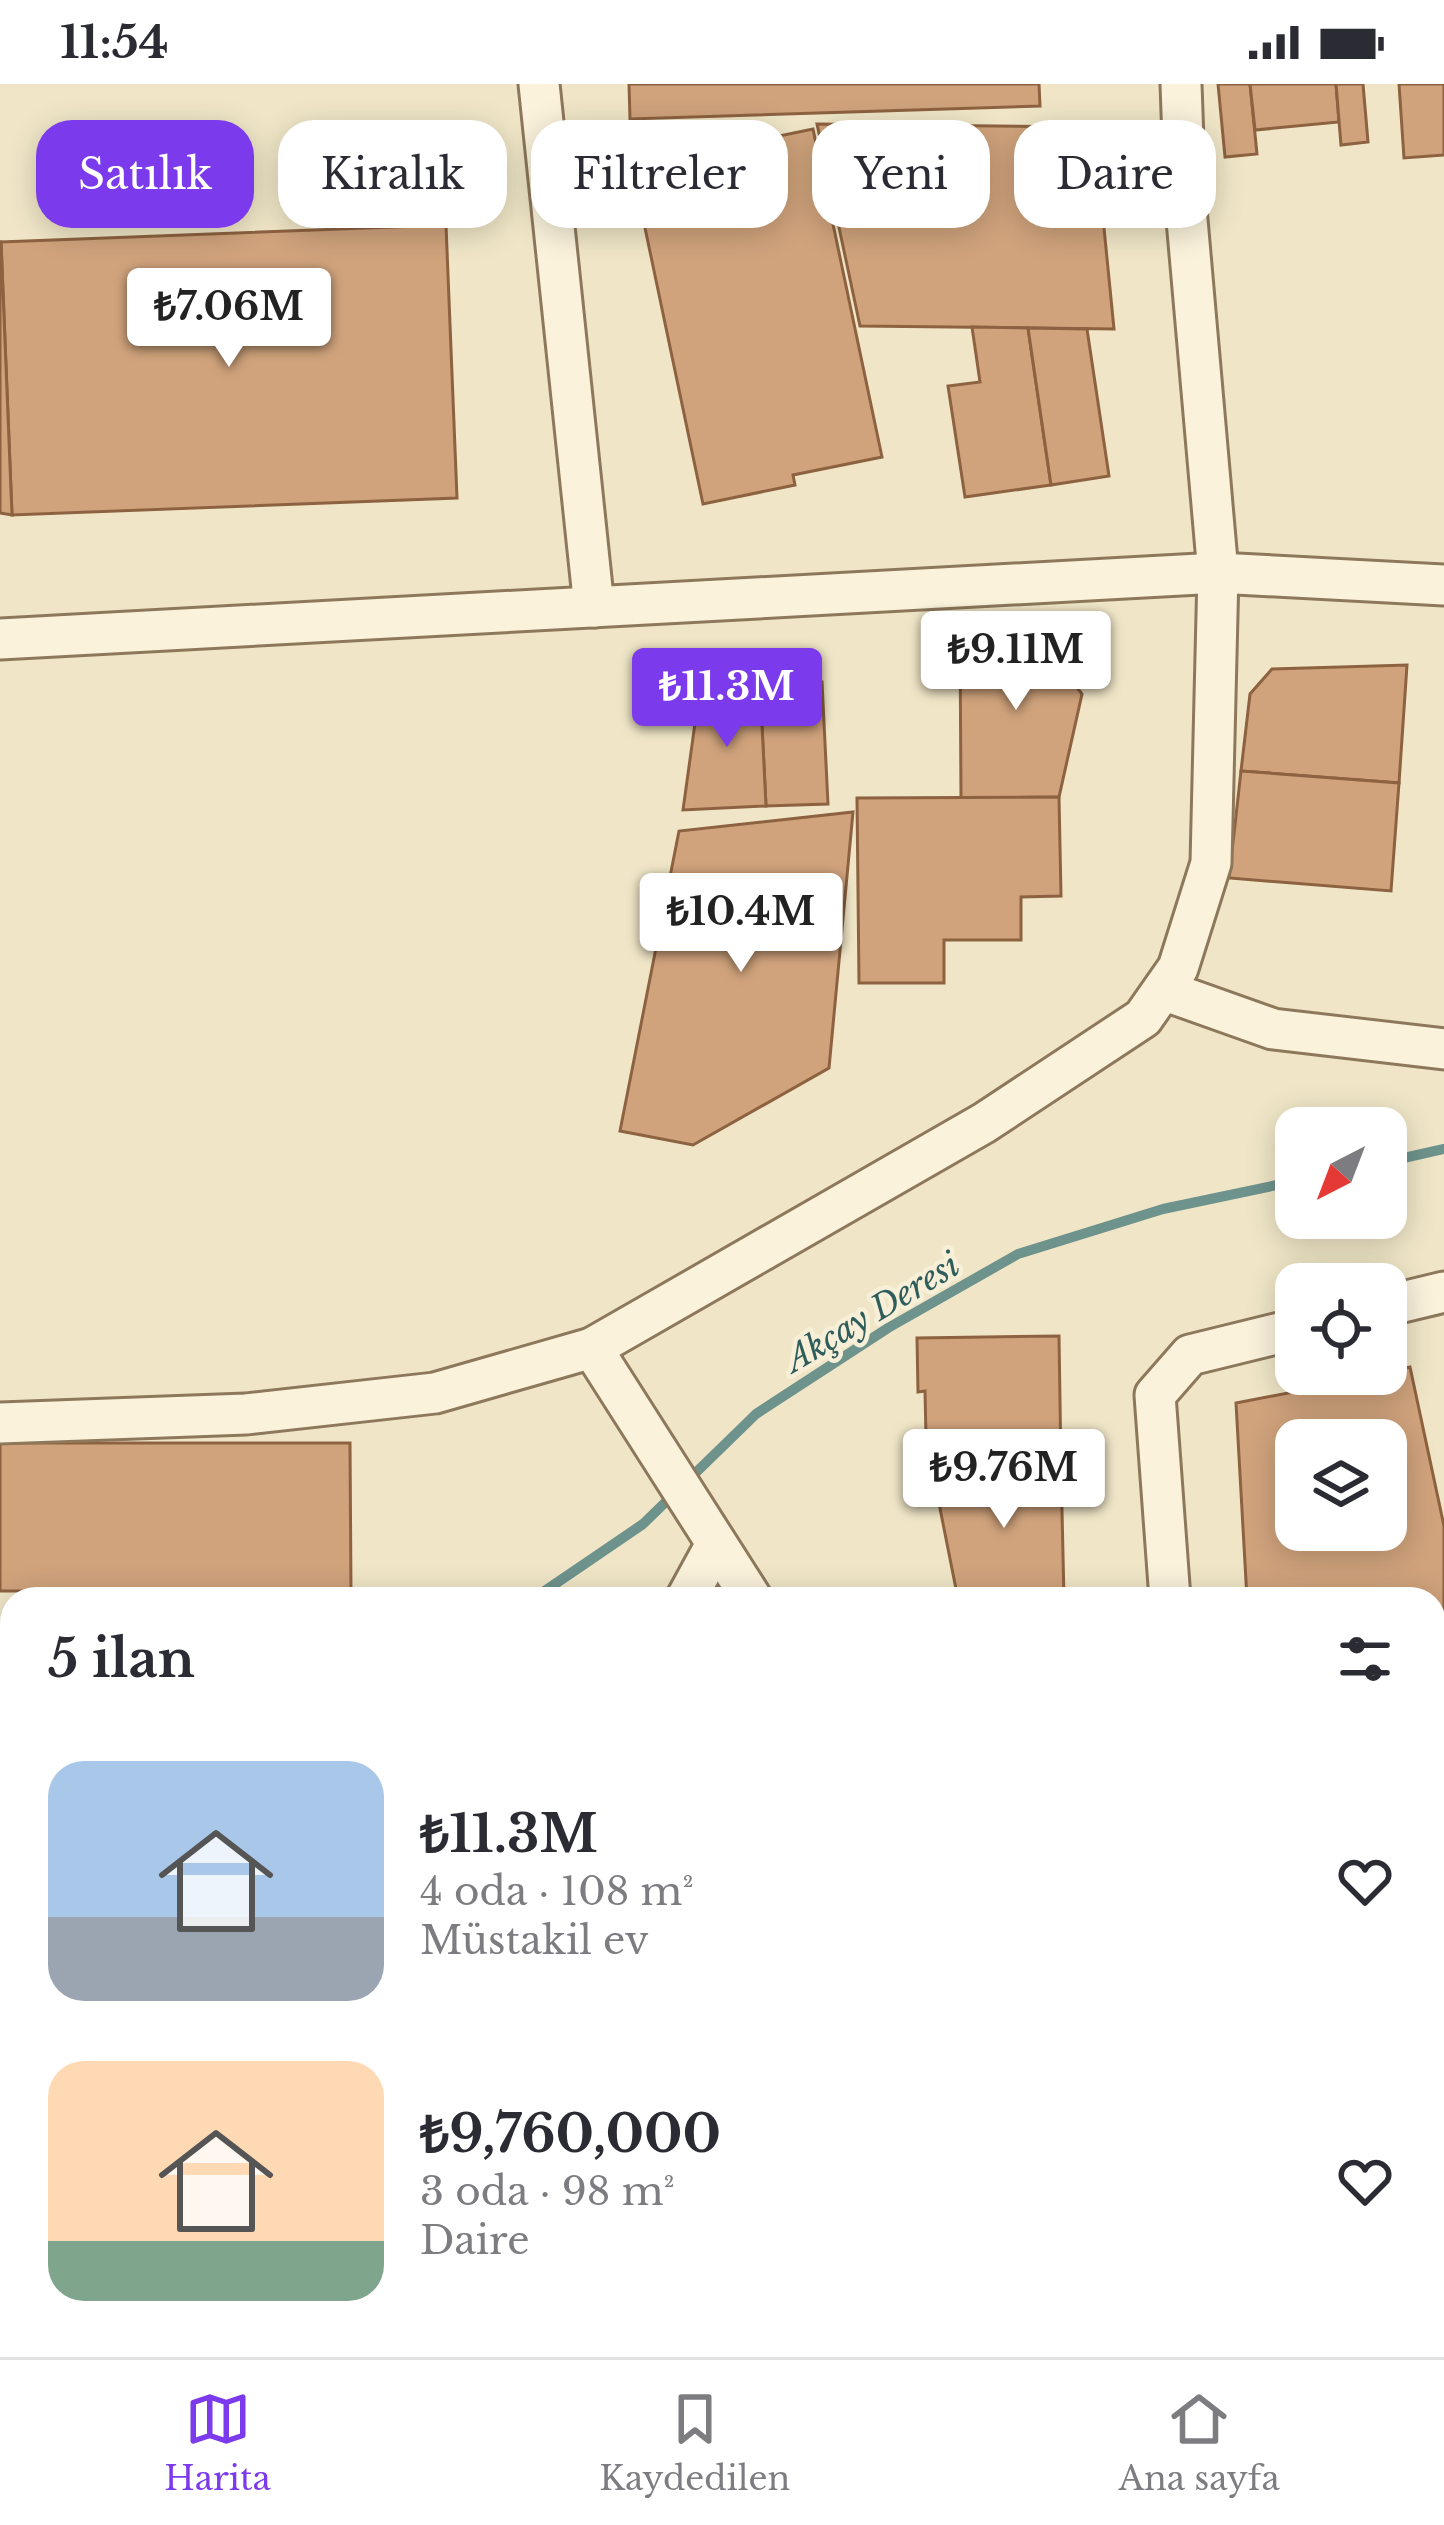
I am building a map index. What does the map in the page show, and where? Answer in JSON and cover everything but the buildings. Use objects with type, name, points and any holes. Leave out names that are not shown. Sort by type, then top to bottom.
[{"type":"street","points":[[538,84],[594,607]]},
{"type":"street","points":[[0,1424],[246,1414],[435,1393],[592,1348],[984,1123],[1143,1018],[1178,968],[1211,863],[1218,573],[1185,197],[1181,84]]},
{"type":"street","points":[[0,640],[1218,573],[1444,585]]},
{"type":"street","points":[[1163,990],[1273,1029],[1444,1049]]},
{"type":"street","points":[[1407,1301],[1444,1292]]},
{"type":"street","points":[[1168,1587],[1155,1395],[1190,1355],[1275,1334]]},
{"type":"street","points":[[592,1348],[744,1587]]},
{"type":"street","points":[[693,1587],[716,1544]]},
{"type":"waterway","name":"Akçay Deresi","points":[[1407,1157],[1444,1149]]},
{"type":"waterway","name":"Akçay Deresi","points":[[551,1587],[643,1524],[756,1414],[888,1328],[1018,1254],[1163,1209],[1275,1185]]}]
